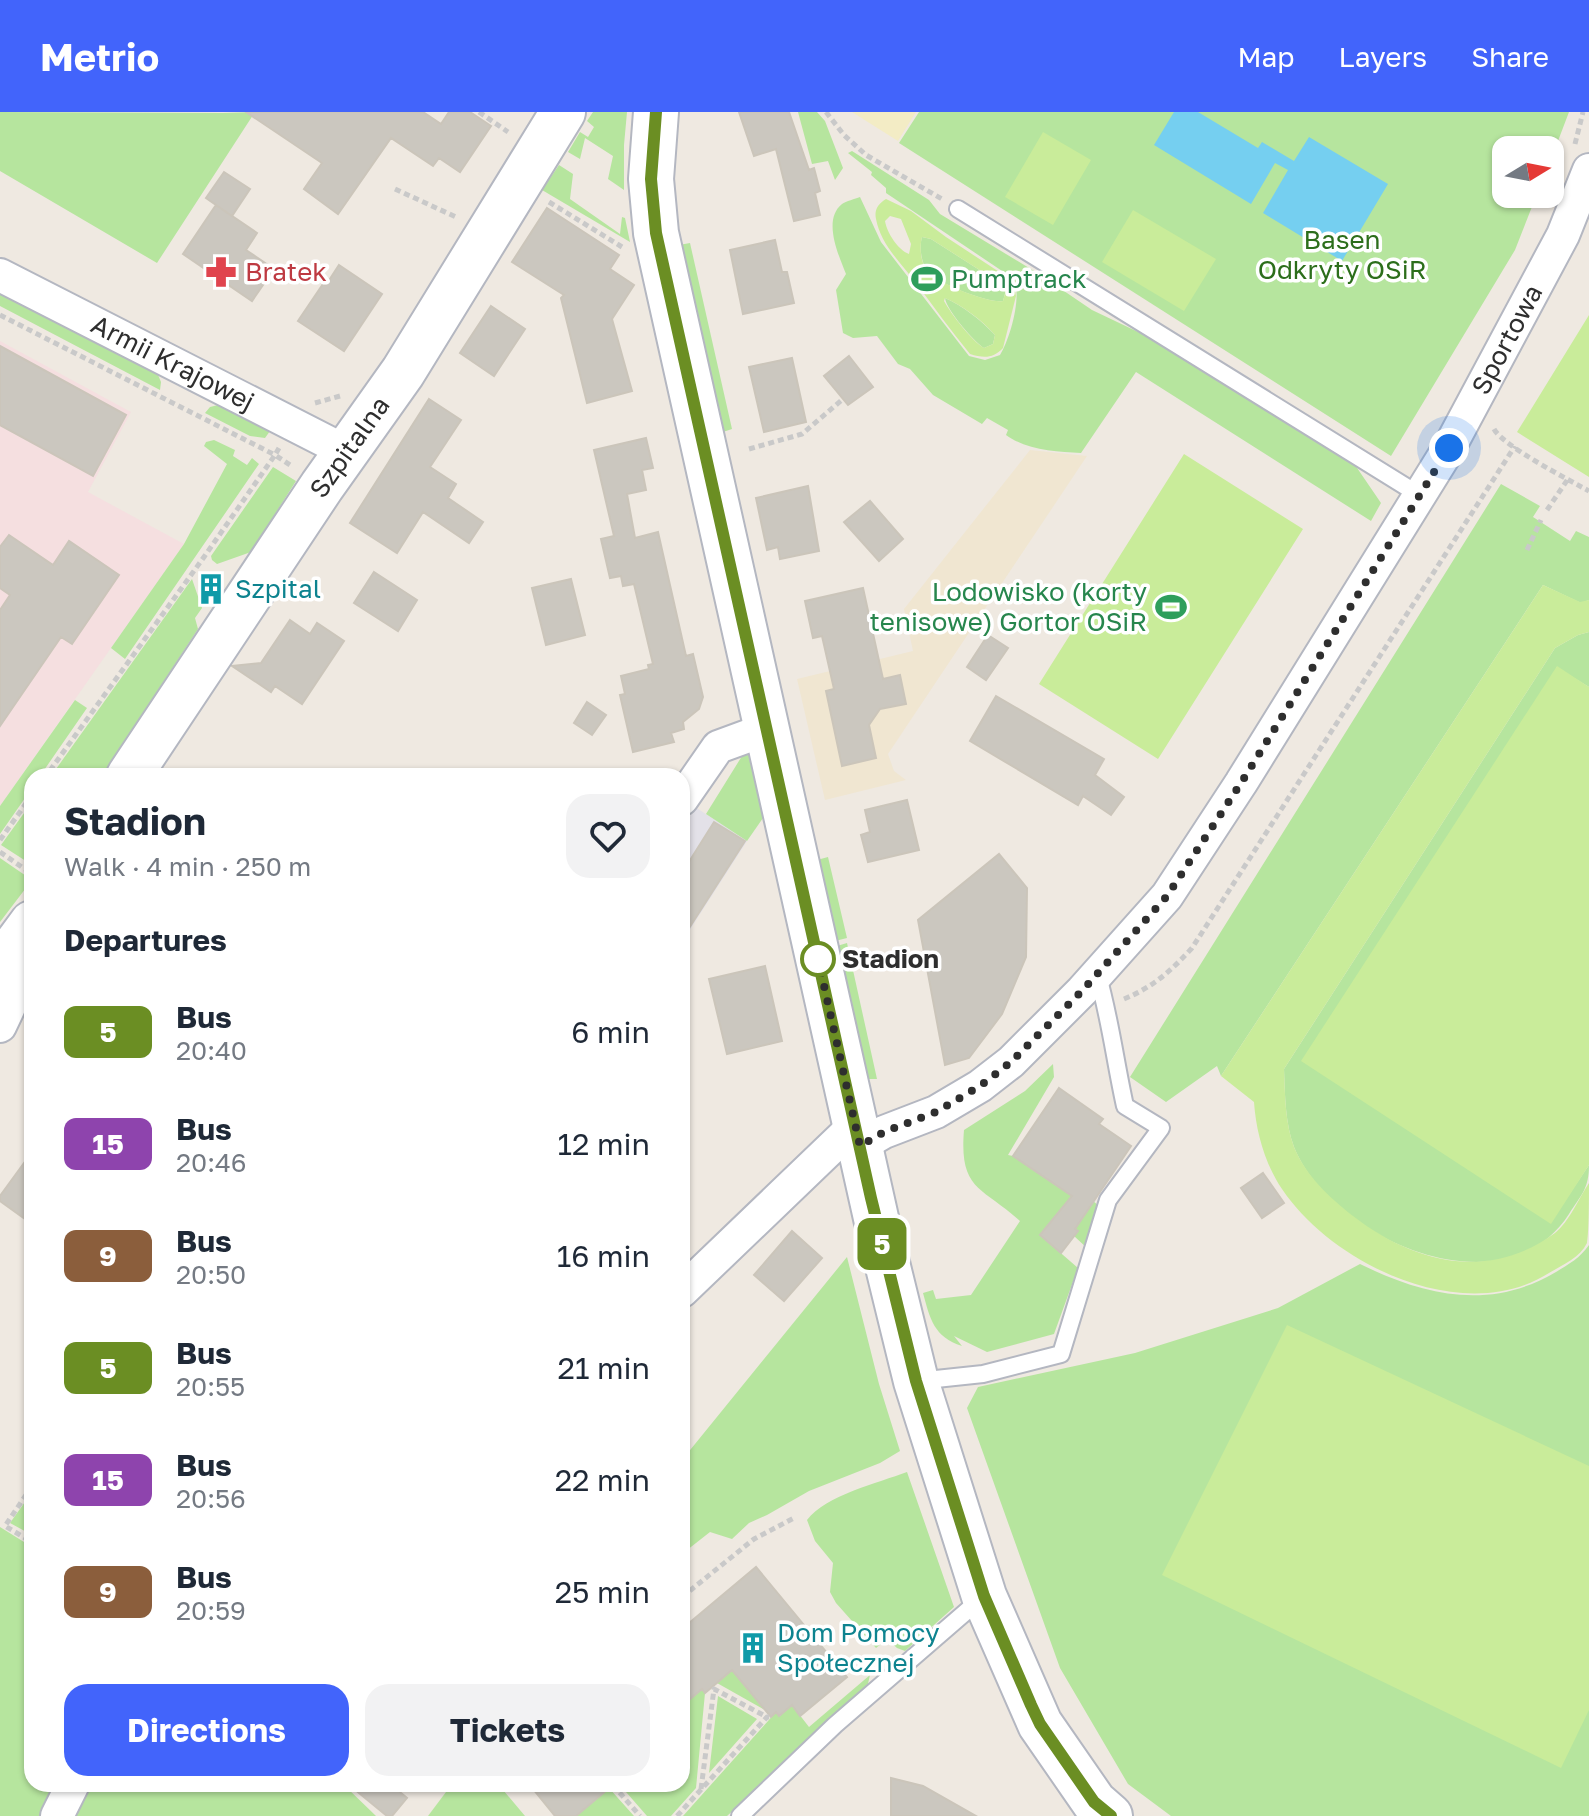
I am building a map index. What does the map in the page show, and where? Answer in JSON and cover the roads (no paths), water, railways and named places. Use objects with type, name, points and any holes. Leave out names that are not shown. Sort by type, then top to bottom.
[{"type":"main road","name":"Szpitalna","points":[[134,768],[403,372],[563,112]]},
{"type":"main road","points":[[656,112],[651,179],[656,233],[857,1136],[916,1381],[984,1596],[1040,1724],[1094,1802],[1110,1816]]},
{"type":"main road","points":[[0,966],[24,934]]},
{"type":"street","name":"Sportowa","points":[[690,1284],[857,1136],[884,1132],[936,1112],[980,1086],[1034,1041],[1167,896],[1421,496],[1563,235],[1589,170]]},
{"type":"street","name":"Armii Krajowej","points":[[0,275],[347,452]]},
{"type":"street","points":[[690,787],[718,747],[767,729]]},
{"type":"street","points":[[0,1026],[9,1007],[24,952]]},
{"type":"street","points":[[57,1816],[69,1792]]},
{"type":"lane","points":[[958,209],[1421,496]]},
{"type":"lane","points":[[916,1381],[983,1374],[1061,1354],[1108,1200],[1161,1128],[1125,1106],[1107,1006],[1097,973]]},
{"type":"lane","points":[[740,1816],[835,1725],[984,1596]]},
{"type":"water","points":[[1174,112],[1198,112],[1258,148],[1262,142],[1294,161],[1309,137],[1388,184],[1342,261],[1263,213],[1288,170],[1275,163],[1251,204],[1154,145]]},
{"type":"place","name":"Bratek","points":[[221,272]]},
{"type":"place","name":"Pumptrack","points":[[927,279]]},
{"type":"place","name":"Szpital","points":[[211,589]]},
{"type":"place","name":"Lodowisko (korty tenisowe) Gortor OSiR","points":[[1171,607]]},
{"type":"place","name":"Stadion","points":[[818,959]]},
{"type":"place","name":"Dom Pomocy Społecznej","points":[[753,1648]]},
{"type":"park label","name":"Basen Odkryty OSiR","points":[[1342,255]]}]
